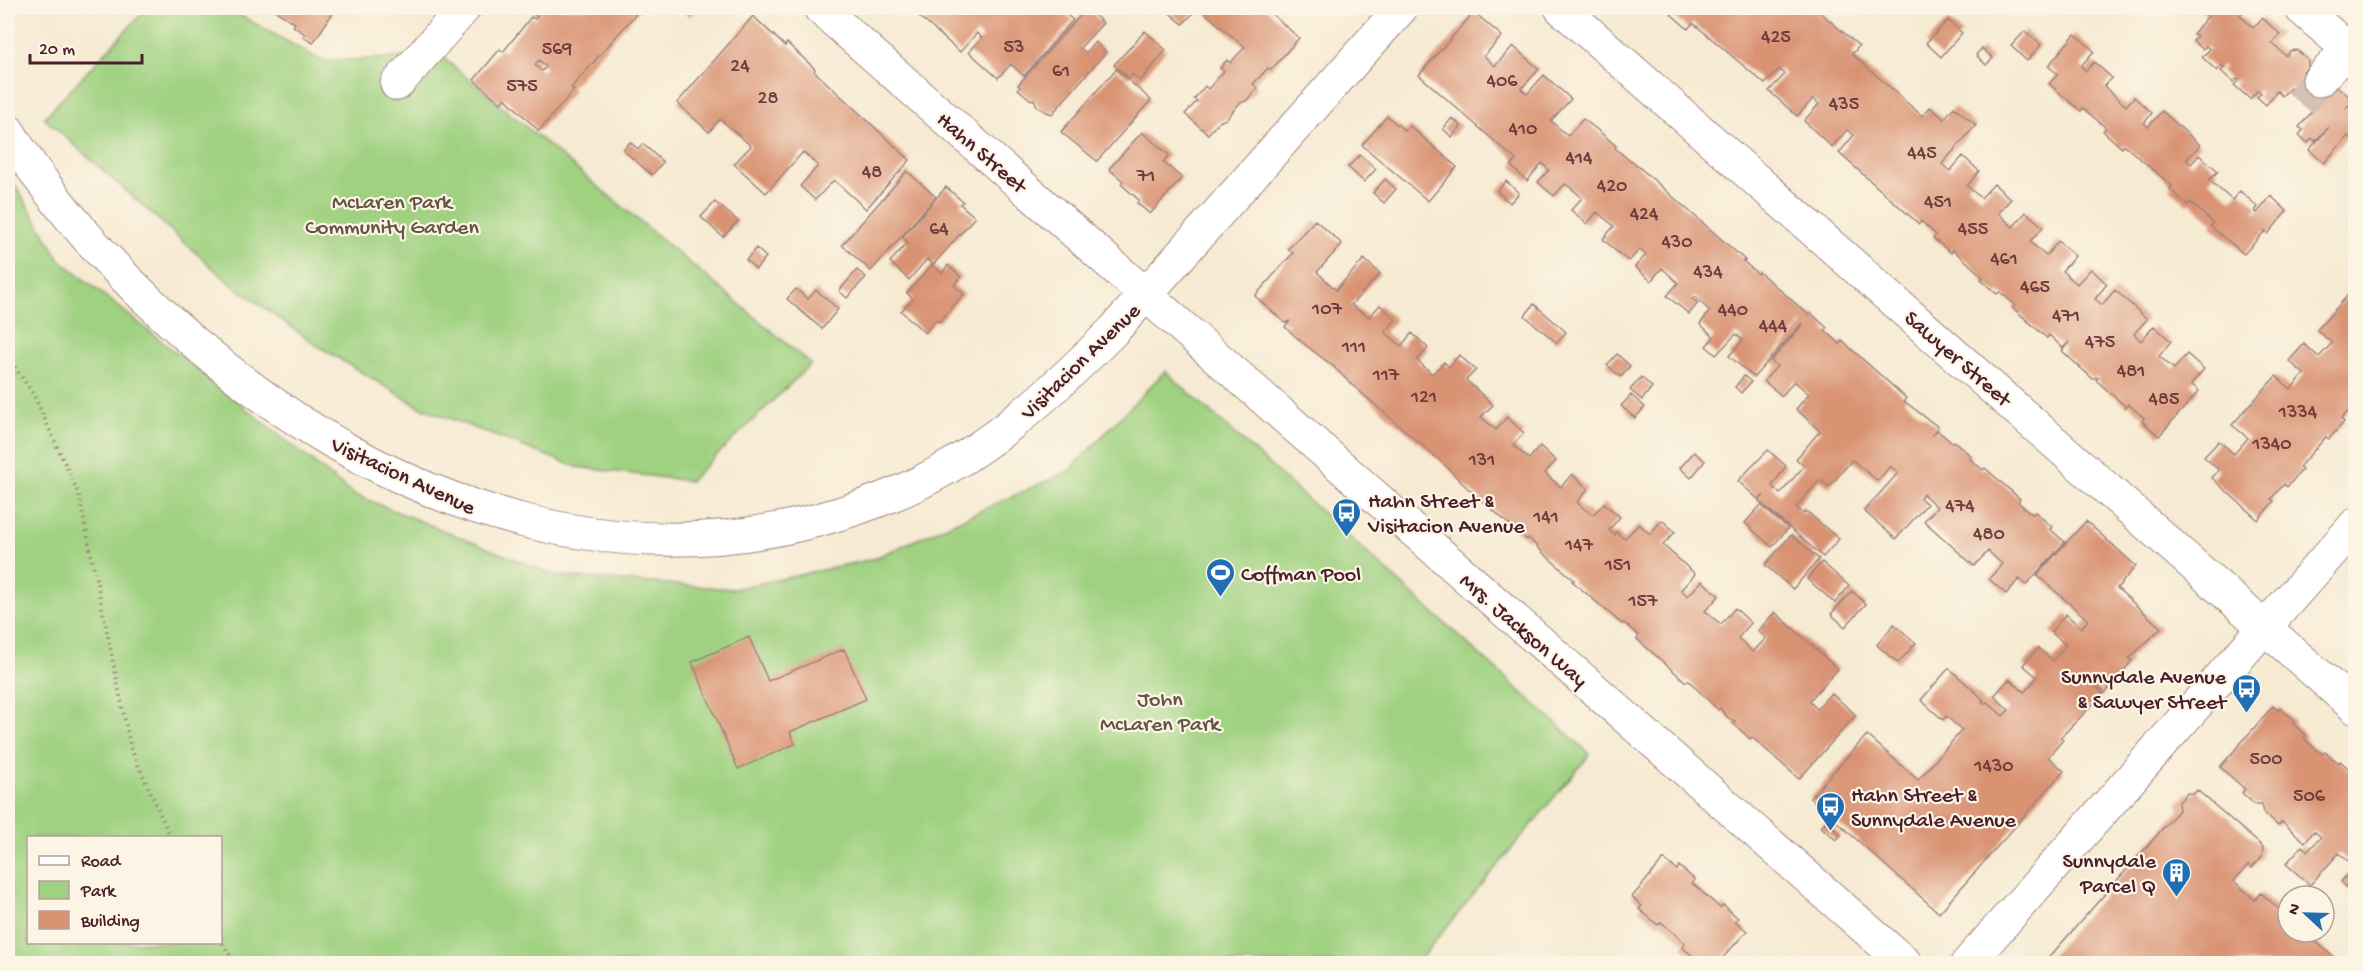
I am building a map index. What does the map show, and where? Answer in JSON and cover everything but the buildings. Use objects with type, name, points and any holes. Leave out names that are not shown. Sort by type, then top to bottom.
[{"type":"street","points":[[397,84],[465,8]]},
{"type":"street","name":"Hahn Street","points":[[820,8],[1145,295]]},
{"type":"street","name":"Visitacion Avenue","points":[[8,131],[25,159],[70,218],[110,265],[158,311],[257,394],[313,432],[373,464],[434,492],[492,514],[561,530],[627,538],[696,539],[762,532],[829,517],[894,495],[956,463],[1012,424],[1067,377],[1145,295],[1401,8]]},
{"type":"street","name":"Sawyer Street","points":[[1561,8],[2355,708]]},
{"type":"street","points":[[2301,8],[2353,49],[2319,80]]},
{"type":"street","name":"Mrs. Jackson Way","points":[[1145,295],[1906,963]]},
{"type":"street","points":[[1967,963],[2355,524]]},
{"type":"path","points":[[8,357],[34,395],[79,495],[131,749],[171,836]]},
{"type":"path","points":[[222,941],[236,963]]},
{"type":"green space","name":"McLaren Park Community Garden","points":[[147,8],[227,8],[322,61],[441,56],[811,364],[690,481],[576,467],[420,407],[318,346],[231,284],[44,118]]},
{"type":"green space","name":"John McLaren Park","points":[[8,173],[60,260],[353,494],[557,576],[734,589],[873,559],[1069,471],[1165,371],[1590,754],[1417,963],[8,963]]},
{"type":"tunnel","points":[[2300,103],[2319,80]]},
{"type":"place","name":"Hahn Street & Visitacion Avenue","points":[[1347,538]]},
{"type":"place","name":"Coffman Pool","points":[[1220,598]]},
{"type":"place","name":"Sunnydale Avenue & Sawyer Street","points":[[2247,714]]},
{"type":"place","name":"Hahn Street & Sunnydale Avenue","points":[[1830,832]]},
{"type":"place","name":"Sunnydale Parcel Q","points":[[2177,898]]}]
